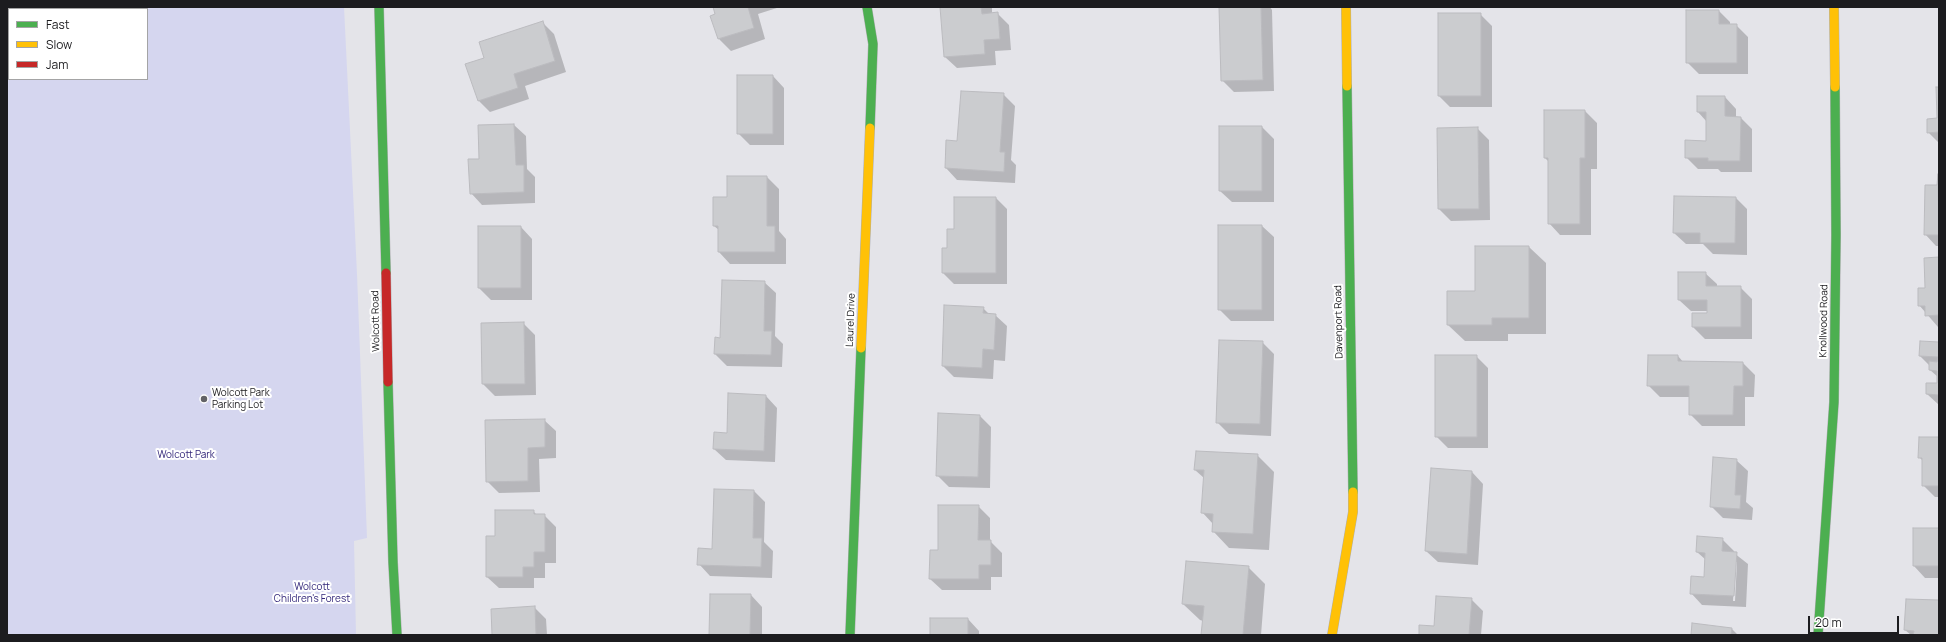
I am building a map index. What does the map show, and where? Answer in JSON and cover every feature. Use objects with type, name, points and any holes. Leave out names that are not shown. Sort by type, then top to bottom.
[{"type":"street","name":"Wolcott Road","points":[[379,7],[393,562],[397,635]]},
{"type":"street","name":"Laurel Drive","points":[[850,635],[873,44],[867,7]]},
{"type":"street","name":"Davenport Road","points":[[1332,635],[1353,512],[1346,7]]},
{"type":"street","name":"Knollwood Road","points":[[1818,635],[1825,551],[1834,402],[1836,228],[1834,7]]},
{"type":"green space","name":"Wolcott Park","points":[[7,7],[344,7],[357,274],[367,538],[354,541],[356,635],[7,635]]},
{"type":"building","points":[[713,7],[748,7],[754,28],[718,39],[710,16],[715,14]]},
{"type":"building","points":[[940,7],[981,7],[982,14],[998,12],[1000,39],[984,40],[985,54],[944,57]]},
{"type":"building","points":[[1219,7],[1261,7],[1263,80],[1221,81]]},
{"type":"building","points":[[1686,10],[1719,10],[1719,24],[1737,24],[1737,63],[1686,63]]},
{"type":"building","points":[[1438,13],[1481,13],[1481,96],[1438,96]]},
{"type":"building","points":[[543,21],[555,61],[514,74],[518,88],[478,101],[465,64],[484,58],[479,42]]},
{"type":"building","points":[[737,75],[773,75],[773,134],[737,134]]},
{"type":"building","points":[[1936,87],[1939,87],[1939,132],[1927,133],[1927,119],[1937,118]]},
{"type":"building","points":[[961,91],[1004,93],[1000,152],[1005,152],[1004,172],[945,168],[946,140],[957,141]]},
{"type":"building","points":[[1697,96],[1725,96],[1725,116],[1741,117],[1740,161],[1708,161],[1708,158],[1685,158],[1685,140],[1706,141],[1706,112],[1697,112]]},
{"type":"building","points":[[1544,110],[1585,110],[1585,158],[1580,158],[1580,224],[1548,224],[1548,158],[1544,158]]},
{"type":"building","points":[[514,124],[516,165],[524,165],[524,192],[470,194],[468,159],[479,159],[478,125]]},
{"type":"building","points":[[1219,126],[1262,126],[1262,191],[1219,191]]},
{"type":"building","points":[[1478,127],[1479,209],[1438,209],[1437,128]]},
{"type":"building","points":[[1938,174],[1939,235],[1924,235],[1925,185],[1937,185]]},
{"type":"building","points":[[727,176],[767,176],[767,226],[775,226],[775,252],[718,252],[718,226],[713,226],[713,197],[727,197]]},
{"type":"building","points":[[1674,196],[1736,197],[1735,243],[1700,243],[1700,233],[1673,233]]},
{"type":"building","points":[[954,197],[996,197],[996,273],[942,273],[942,248],[947,248],[947,229],[954,229]]},
{"type":"building","points":[[1218,225],[1262,225],[1262,310],[1218,310]]},
{"type":"building","points":[[478,226],[521,226],[521,288],[478,288]]},
{"type":"building","points":[[1475,246],[1529,246],[1529,318],[1492,318],[1492,325],[1447,325],[1447,291],[1475,291]]},
{"type":"building","points":[[1939,257],[1939,315],[1925,316],[1925,306],[1918,306],[1918,288],[1925,288],[1924,258]]},
{"type":"building","points":[[1678,272],[1706,272],[1706,286],[1741,286],[1741,327],[1692,327],[1692,313],[1707,313],[1707,300],[1678,300]]},
{"type":"building","points":[[722,280],[765,281],[764,331],[772,331],[771,355],[714,354],[715,337],[720,338]]},
{"type":"building","points":[[944,305],[984,307],[983,313],[996,314],[994,350],[983,349],[982,368],[942,366]]},
{"type":"building","points":[[524,322],[525,384],[482,384],[481,323]]},
{"type":"building","points":[[1219,340],[1263,341],[1260,424],[1216,423]]},
{"type":"building","points":[[1920,341],[1939,342],[1939,395],[1926,394],[1926,383],[1937,383],[1937,371],[1929,370],[1929,361],[1937,362],[1938,357],[1919,356]]},
{"type":"building","points":[[1435,355],[1477,355],[1477,437],[1435,437]]},
{"type":"building","points":[[1648,355],[1678,355],[1678,361],[1743,362],[1743,386],[1734,386],[1733,415],[1689,415],[1689,386],[1647,386]]},
{"type":"building","points":[[728,393],[766,395],[764,451],[713,449],[714,432],[727,433]]},
{"type":"building","points":[[938,413],[980,415],[978,477],[936,476]]},
{"type":"building","points":[[545,419],[545,447],[528,448],[528,481],[486,482],[485,420]]},
{"type":"building","points":[[1919,437],[1939,437],[1939,486],[1922,486],[1922,458],[1918,458]]},
{"type":"building","points":[[1196,451],[1258,454],[1253,534],[1212,532],[1213,514],[1201,513],[1204,470],[1194,470]]},
{"type":"building","points":[[1713,457],[1737,459],[1735,495],[1741,495],[1740,509],[1710,507]]},
{"type":"building","points":[[1431,468],[1472,471],[1467,554],[1425,551]]},
{"type":"building","points":[[714,489],[754,490],[753,538],[762,538],[761,567],[697,565],[698,548],[712,549]]},
{"type":"building","points":[[938,505],[979,505],[978,540],[991,540],[991,565],[979,565],[979,579],[929,579],[930,550],[938,550]]},
{"type":"building","points":[[495,510],[534,510],[534,514],[545,514],[545,552],[534,552],[534,567],[523,567],[523,577],[486,577],[486,536],[495,536]]},
{"type":"building","points":[[1913,528],[1939,528],[1939,566],[1913,566]]},
{"type":"building","points":[[1697,536],[1723,538],[1722,551],[1737,552],[1734,596],[1690,594],[1691,576],[1704,577],[1705,553],[1696,552]]},
{"type":"building","points":[[1186,561],[1249,566],[1243,635],[1201,635],[1204,606],[1182,604]]},
{"type":"building","points":[[710,594],[751,594],[750,635],[709,635]]},
{"type":"building","points":[[1436,596],[1472,598],[1469,635],[1419,635],[1419,625],[1434,626]]},
{"type":"building","points":[[1906,599],[1939,600],[1939,635],[1913,635],[1914,631],[1904,630]]},
{"type":"building","points":[[535,606],[536,635],[492,635],[491,609]]},
{"type":"building","points":[[930,618],[968,618],[968,635],[930,635]]},
{"type":"building","points":[[1692,623],[1732,628],[1731,635],[1691,635]]},
{"type":"traffic: fast","points":[[379,7],[386,273]]},
{"type":"traffic: fast","points":[[867,7],[873,44],[870,128]]},
{"type":"traffic: fast","points":[[1347,86],[1353,492]]},
{"type":"traffic: fast","points":[[1818,635],[1834,402],[1836,235],[1835,87]]},
{"type":"traffic: fast","points":[[850,635],[861,348]]},
{"type":"traffic: fast","points":[[388,382],[393,562],[397,635]]},
{"type":"traffic: slow","points":[[1346,7],[1347,86]]},
{"type":"traffic: slow","points":[[1834,7],[1835,87]]},
{"type":"traffic: slow","points":[[861,348],[870,128]]},
{"type":"traffic: slow","points":[[1332,635],[1353,512],[1353,492]]},
{"type":"traffic: jam","points":[[386,273],[388,382]]},
{"type":"place","name":"Wolcott Park Parking Lot","points":[[204,399]]},
{"type":"park label","name":"Wolcott Children's Forest","points":[[312,592]]}]
